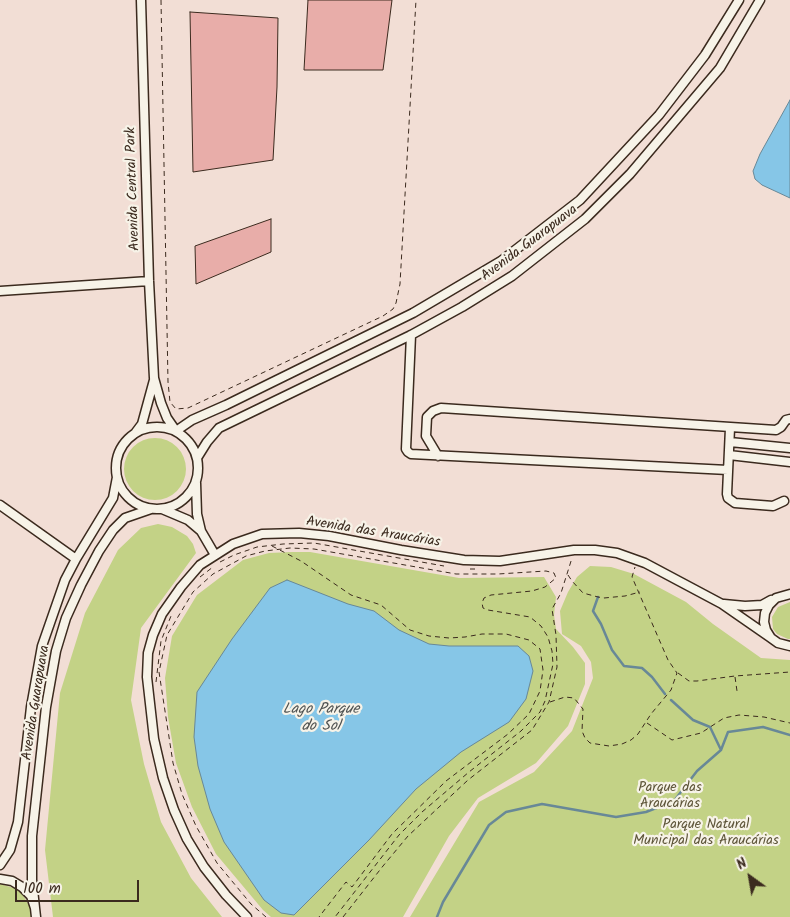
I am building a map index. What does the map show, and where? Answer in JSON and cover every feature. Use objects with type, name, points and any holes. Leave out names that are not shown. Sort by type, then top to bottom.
[{"type":"street","name":"Avenida Central Park","points":[[141,0],[149,281],[154,378]]},
{"type":"street","name":"Avenida Guarapuava","points":[[176,431],[192,420],[413,314],[501,261],[580,200],[659,115],[705,55],[740,0]]},
{"type":"street","name":"Avenida Guarapuava","points":[[197,458],[219,428],[411,335],[462,307],[512,276],[585,219],[630,174],[720,68],[760,0]]},
{"type":"street","points":[[0,291],[149,281]]},
{"type":"street","points":[[411,335],[406,449],[411,454],[728,470]]},
{"type":"street","points":[[154,378],[161,403],[168,418],[176,431],[189,442],[197,458],[197,514],[201,531],[215,555]]},
{"type":"street","points":[[154,378],[142,424],[124,444],[118,454],[117,477],[129,498],[139,505],[151,509],[173,506],[183,500],[191,492],[196,481]]},
{"type":"street","points":[[438,456],[426,436],[427,418],[433,411],[441,408],[776,430],[786,420],[790,419]]},
{"type":"street","points":[[132,435],[154,427],[176,431]]},
{"type":"street","points":[[730,428],[727,494],[731,502],[773,506],[784,502]]},
{"type":"street","points":[[729,455],[786,461],[787,448],[730,442]]},
{"type":"street","name":"Avenida Guarapuava","points":[[0,865],[10,850],[18,822],[31,706],[42,646],[65,580],[113,498],[117,477]]},
{"type":"street","points":[[0,505],[76,559]]},
{"type":"street","name":"Avenida Guarapuava","points":[[36,914],[32,880],[32,836],[46,707],[56,651],[66,618],[80,585],[113,530],[125,518],[151,509]]},
{"type":"street","points":[[162,509],[188,520],[201,531]]},
{"type":"street","name":"Avenida das Araucárias","points":[[247,917],[226,895],[204,867],[187,839],[174,810],[163,778],[154,739],[147,677],[148,653],[162,614],[181,587],[200,565],[233,544],[262,534],[299,533],[329,536],[464,560],[500,561],[574,550],[617,553],[644,563],[722,604],[778,643],[790,646]]},
{"type":"street","name":"Avenida das Araucárias","points":[[771,638],[764,622],[765,612],[769,604],[783,596],[790,588]]},
{"type":"street","name":"Avenida das Araucárias","points":[[722,604],[762,605],[783,596]]},
{"type":"street","points":[[0,879],[12,881],[22,887],[31,896],[36,914]]},
{"type":"path","points":[[161,0],[168,382],[170,402],[176,409],[188,408],[382,316],[393,309],[400,284],[416,0]]},
{"type":"path","points":[[196,582],[214,566],[234,555],[257,547],[314,543],[446,566]]},
{"type":"path","points":[[271,546],[301,561],[351,595],[381,605],[410,630],[430,636],[449,638],[465,638],[482,634],[506,634],[529,640],[540,649],[543,670],[540,691],[529,714],[508,734],[446,781],[392,834],[352,886],[346,882],[320,917]]},
{"type":"path","points":[[266,917],[251,904],[217,862],[196,826],[182,794],[172,763],[159,672],[167,635],[193,592],[213,574],[246,556],[279,549],[314,549],[456,574],[546,571],[554,573],[556,578],[545,587],[532,591],[491,595],[484,598],[482,603],[483,608],[488,610],[530,617],[541,626],[548,637],[554,664],[545,701],[540,712],[521,731],[468,772],[422,812],[399,835],[335,917]]},
{"type":"path","points":[[343,917],[408,836],[468,780],[532,730],[549,702],[557,667],[556,635],[552,609],[561,593],[572,557]]},
{"type":"path","points":[[635,566],[632,577],[668,660],[677,673],[689,681],[790,672]]},
{"type":"path","points":[[464,568],[483,569]]},
{"type":"path","points":[[568,574],[572,582],[583,593],[598,597],[625,596],[640,592]]},
{"type":"path","points":[[156,686],[161,640],[170,616]]},
{"type":"path","points":[[549,702],[565,697],[574,698],[583,709],[582,731],[590,743],[600,745],[622,744],[632,740],[638,734],[671,690],[677,673]]},
{"type":"path","points":[[735,676],[737,691]]},
{"type":"path","points":[[646,722],[672,740],[702,733],[724,718],[739,715],[764,717],[790,723]]},
{"type":"green space","points":[[149,438],[161,438],[177,447],[184,457],[186,469],[184,481],[177,491],[161,500],[149,500],[138,495],[129,486],[124,475],[124,463],[129,452],[138,443]]},
{"type":"green space","points":[[158,524],[172,527],[187,536],[193,544],[196,553],[141,628],[131,700],[144,764],[161,822],[191,878],[222,917],[53,917],[45,850],[60,693],[85,613],[118,550],[141,528]]},
{"type":"green space","points":[[310,552],[459,578],[544,577],[556,597],[554,615],[556,629],[585,663],[585,684],[568,726],[536,763],[478,798],[449,836],[403,917],[271,917],[216,854],[192,807],[176,763],[168,717],[165,678],[172,636],[197,595],[243,560],[269,553]]},
{"type":"green space","name":"Parque Natural Municipal das Araucárias","points":[[590,566],[611,567],[634,574],[686,602],[761,658],[790,660],[790,917],[410,917],[479,802],[534,772],[572,731],[593,678],[591,662],[581,646],[562,634],[560,611],[577,577]]},
{"type":"green space","points":[[790,602],[790,639],[788,639],[777,634],[773,629],[772,617],[778,607]]},
{"type":"green space","points":[[0,884],[21,892],[30,907],[31,917],[0,917]]},
{"type":"water","points":[[790,100],[790,198],[762,185],[755,179],[753,171],[760,154]]},
{"type":"water","name":"Lago Parque do Sol","points":[[287,580],[348,604],[374,611],[399,630],[429,644],[449,646],[518,646],[529,656],[533,671],[526,699],[509,722],[461,752],[416,789],[369,840],[294,915],[281,913],[264,900],[224,842],[210,809],[198,766],[194,737],[197,692],[232,639],[270,588]]},
{"type":"building","points":[[308,0],[392,0],[383,70],[304,70]]},
{"type":"building","points":[[190,12],[278,18],[273,160],[193,172]]},
{"type":"building","points":[[271,219],[271,252],[196,284],[195,246]]},
{"type":"waterway","points":[[598,597],[593,611],[612,650],[624,666],[642,668],[652,677],[665,694]]},
{"type":"waterway","points":[[671,700],[693,720],[710,727],[721,750]]},
{"type":"waterway","points":[[437,917],[443,902],[489,825],[506,812],[542,804],[616,817],[646,812],[674,801],[697,771],[721,750],[728,732],[763,727],[790,735]]},
{"type":"park label","name":"Parque das Araucárias","points":[[670,798]]}]
